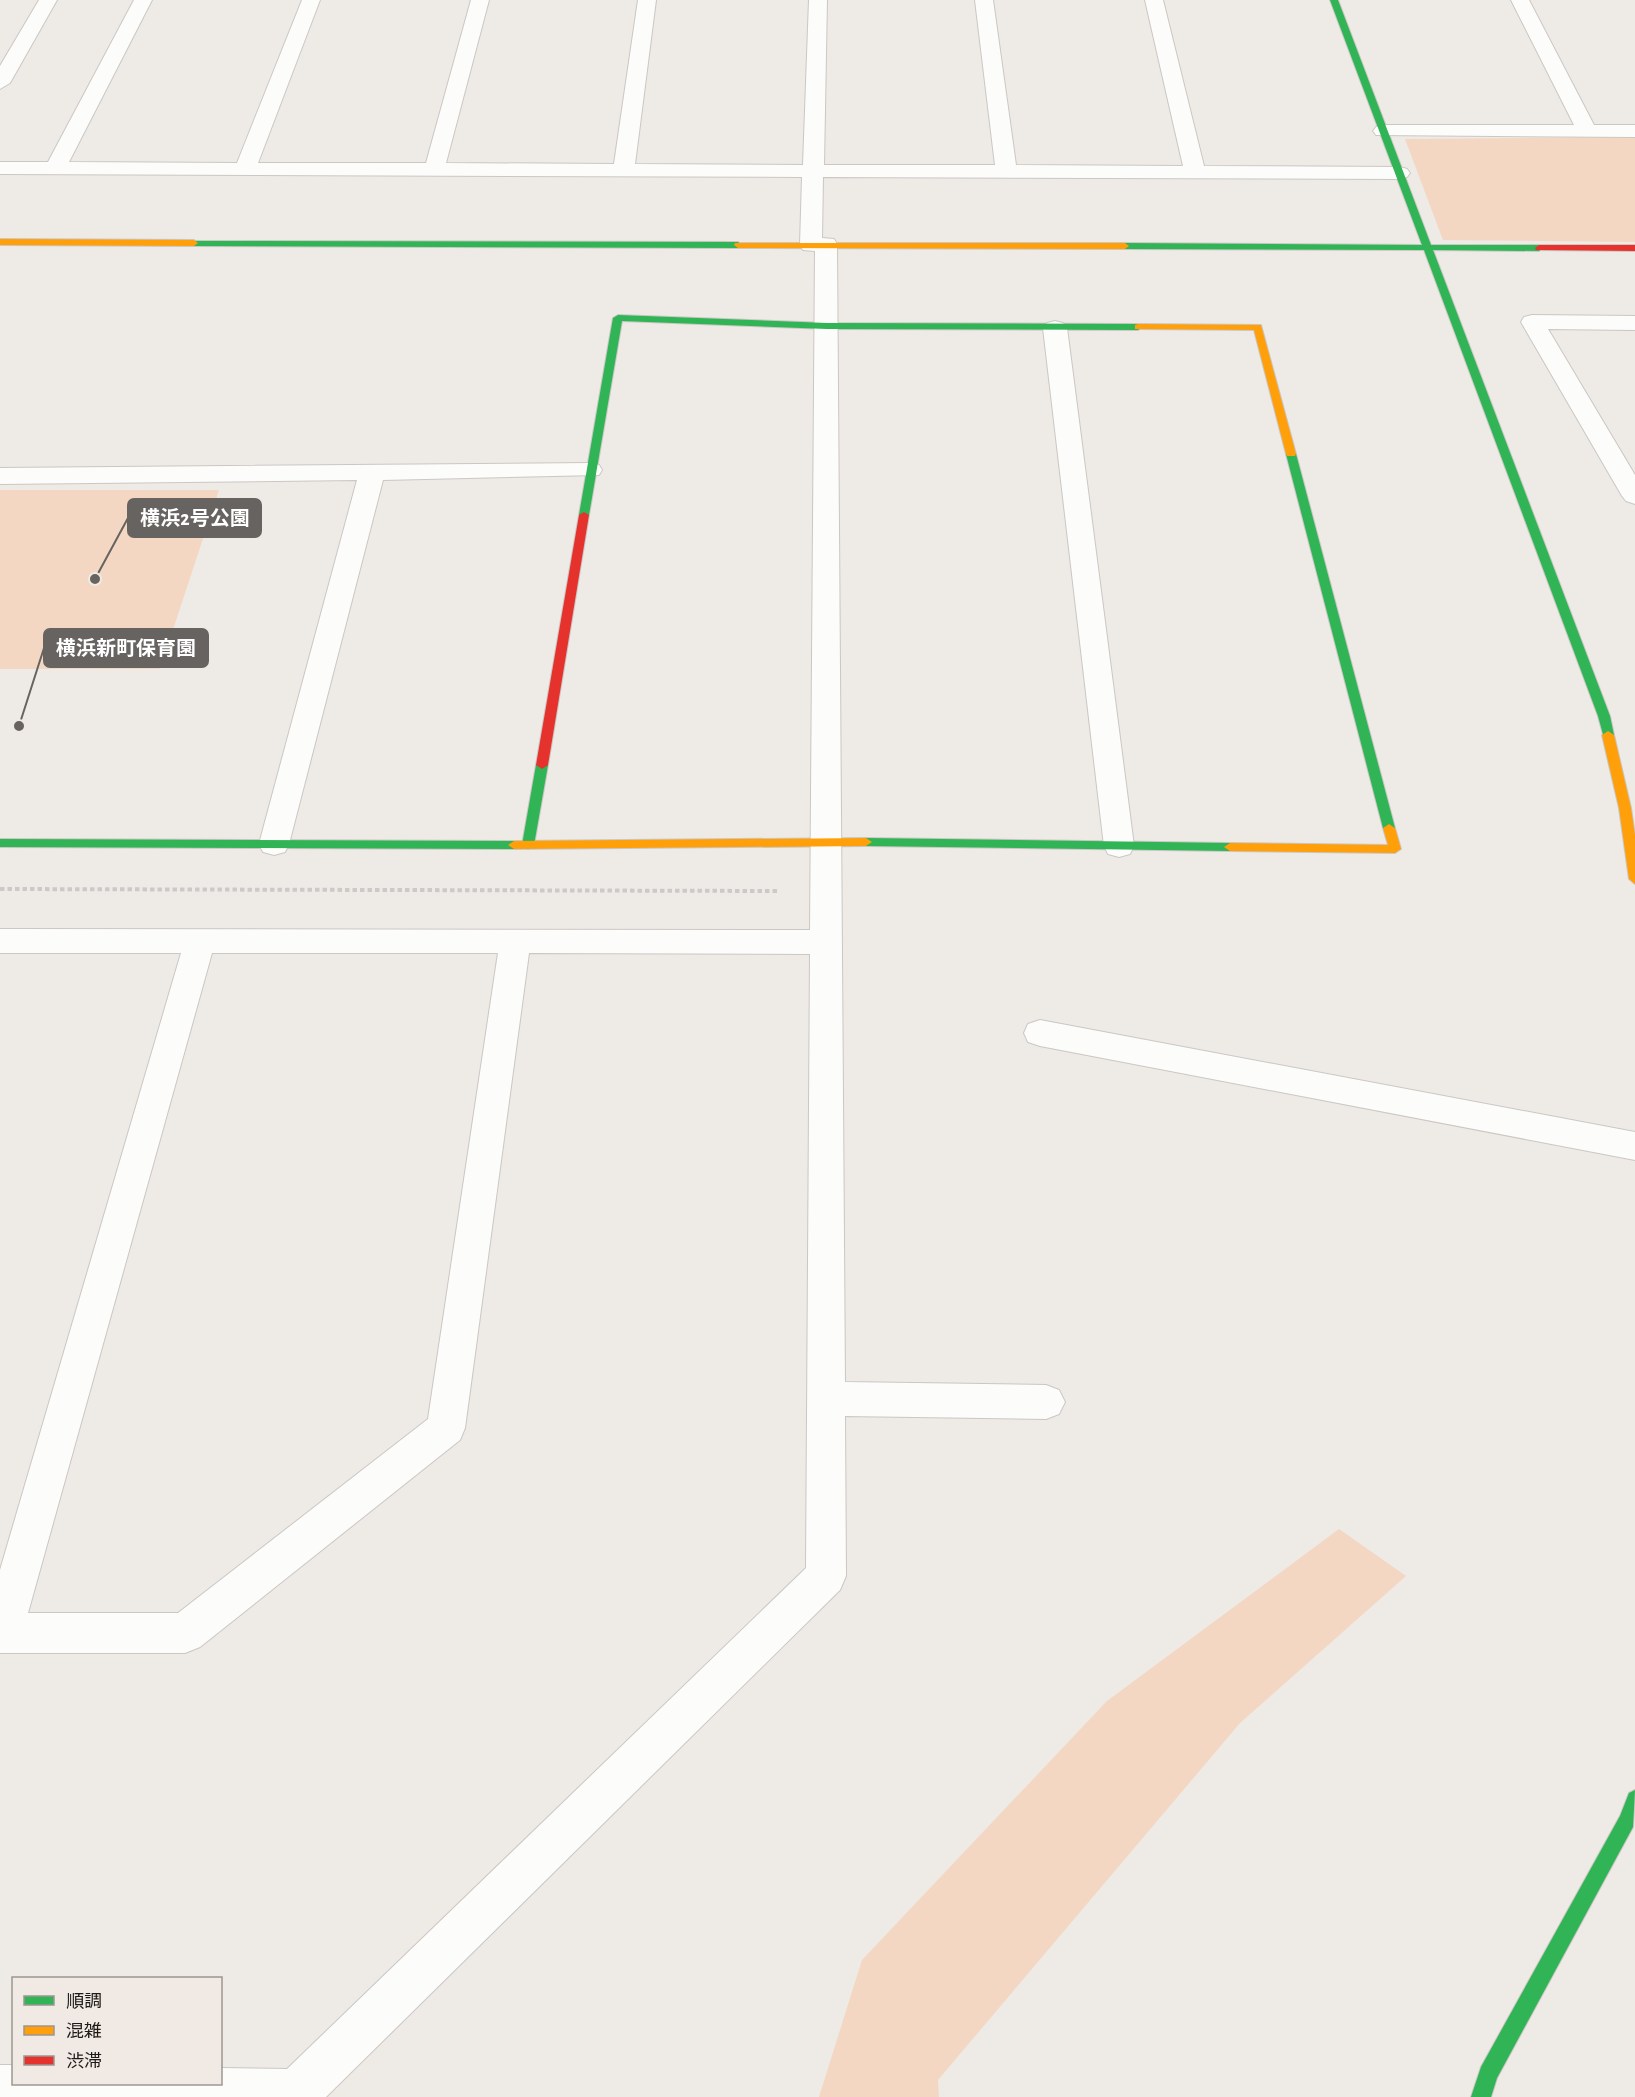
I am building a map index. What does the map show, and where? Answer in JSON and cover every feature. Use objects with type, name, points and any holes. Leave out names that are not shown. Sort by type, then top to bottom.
[{"type":"street","points":[[0,82],[48,0]]},
{"type":"street","points":[[55,168],[142,0]]},
{"type":"street","points":[[245,169],[311,0]]},
{"type":"street","points":[[434,171],[480,0]]},
{"type":"street","points":[[624,170],[647,0]]},
{"type":"street","points":[[0,2089],[297,2095],[826,1576],[824,942],[827,841],[827,326],[814,170],[818,0]]},
{"type":"street","points":[[984,0],[1006,171]]},
{"type":"street","points":[[1154,0],[1195,171]]},
{"type":"street","points":[[1334,0],[1604,716],[1625,808],[1635,879]]},
{"type":"street","points":[[1520,0],[1587,131]]},
{"type":"street","points":[[1383,131],[1635,131]]},
{"type":"street","points":[[0,168],[1400,173]]},
{"type":"street","points":[[0,242],[1635,248]]},
{"type":"street","points":[[0,843],[528,845],[827,841],[1395,849],[1258,327],[827,326],[618,318],[590,470],[528,845]]},
{"type":"street","points":[[1635,323],[1532,322],[1635,496]]},
{"type":"street","points":[[1055,328],[1119,846]]},
{"type":"street","points":[[0,476],[590,470]]},
{"type":"street","points":[[274,844],[372,472]]},
{"type":"street","points":[[0,941],[824,942]]},
{"type":"street","points":[[200,941],[1,1633],[185,1633],[446,1428],[515,942]]},
{"type":"street","points":[[1040,1033],[1635,1146]]},
{"type":"street","points":[[825,1399],[1046,1402]]},
{"type":"street","points":[[1481,2097],[1488,2074],[1632,1817]]},
{"type":"path","points":[[0,889],[826,892]]},
{"type":"shaded area","points":[[1635,137],[1635,242],[1443,240],[1405,139]]},
{"type":"shaded area","points":[[0,490],[219,490],[160,669],[0,669]]},
{"type":"shaded area","points":[[1339,1529],[1406,1576],[1240,1723],[938,2080],[939,2097],[819,2097],[862,1960],[1107,1701]]},
{"type":"traffic: fast","points":[[1334,0],[1604,716],[1608,735]]},
{"type":"traffic: fast","points":[[194,243],[738,245]]},
{"type":"traffic: fast","points":[[1125,246],[1539,248]]},
{"type":"traffic: fast","points":[[584,515],[618,318],[827,326],[1138,327]]},
{"type":"traffic: fast","points":[[1291,454],[1389,828]]},
{"type":"traffic: fast","points":[[528,845],[542,765]]},
{"type":"traffic: fast","points":[[866,842],[1230,847]]},
{"type":"traffic: fast","points":[[0,843],[514,845]]},
{"type":"traffic: fast","points":[[1481,2097],[1488,2074],[1627,1821],[1635,1799]]},
{"type":"traffic: slow","points":[[0,242],[194,243]]},
{"type":"traffic: slow","points":[[738,245],[1125,246]]},
{"type":"traffic: slow","points":[[1138,327],[1258,327],[1291,454]]},
{"type":"traffic: slow","points":[[1608,735],[1625,808],[1635,879]]},
{"type":"traffic: slow","points":[[1230,847],[1395,849],[1389,828]]},
{"type":"traffic: slow","points":[[514,845],[866,842]]},
{"type":"traffic: jam","points":[[1539,248],[1635,248]]},
{"type":"traffic: jam","points":[[542,765],[584,515]]},
{"type":"place","name":"横浜2号公園","points":[[95,579]]},
{"type":"place","name":"横浜新町保育園","points":[[19,726]]}]
